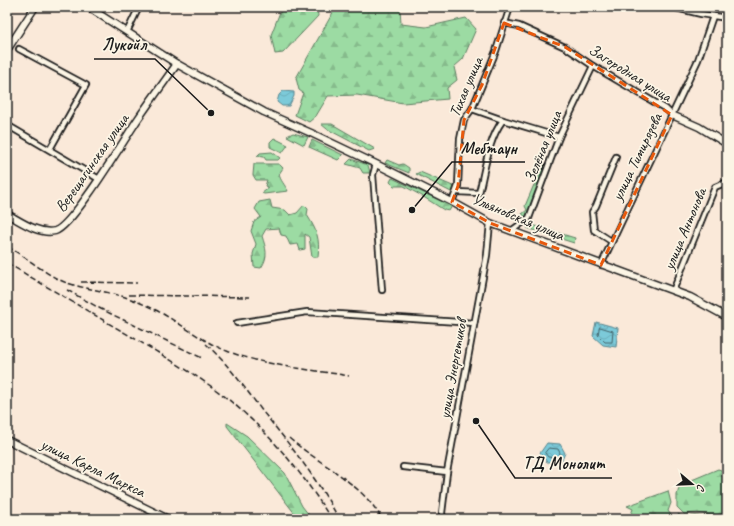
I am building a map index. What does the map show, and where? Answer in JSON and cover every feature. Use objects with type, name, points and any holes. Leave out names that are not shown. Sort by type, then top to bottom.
[{"type":"main road","points":[[7,50],[35,7]]},
{"type":"main road","name":"Ульяновская улица","points":[[88,7],[177,64],[264,112],[311,132],[452,202],[490,223],[673,291],[703,304],[727,317]]},
{"type":"main road","name":"Верещагинская улица","points":[[7,214],[48,232],[56,231],[68,223],[177,64]]},
{"type":"main road","name":"Загородная улица","points":[[672,115],[699,127],[727,144]]},
{"type":"main road","name":"улица Карла Маркса","points":[[7,440],[168,519]]},
{"type":"street","points":[[127,32],[138,7]]},
{"type":"street","name":"Тихая улица","points":[[452,202],[457,192],[460,139],[464,120],[472,108],[496,50],[510,7]]},
{"type":"street","points":[[672,7],[727,18]]},
{"type":"street","name":"улица Тимирязева","points":[[601,265],[663,131],[698,60],[713,16]]},
{"type":"street","name":"Загородная улица","points":[[504,22],[519,26],[565,48],[666,109],[672,115]]},
{"type":"street","points":[[19,49],[86,86],[50,149]]},
{"type":"street","name":"Зелёная улица","points":[[511,231],[529,218],[559,137],[593,66]]},
{"type":"street","points":[[472,108],[503,120],[559,137]]},
{"type":"street","points":[[457,192],[479,193],[490,151],[498,128],[503,120]]},
{"type":"street","points":[[7,125],[50,149],[59,157],[99,179]]},
{"type":"street","points":[[611,241],[594,230],[592,212],[596,206],[616,157]]},
{"type":"street","points":[[376,164],[373,175],[382,290]]},
{"type":"street","name":"улица Антонова","points":[[673,291],[715,187],[727,182]]},
{"type":"street","name":"улица Энергетиков","points":[[443,519],[442,513],[447,472],[487,255],[490,223]]},
{"type":"street","points":[[237,323],[307,312],[474,323]]},
{"type":"street","points":[[403,467],[447,472]]},
{"type":"highlighted area","points":[[504,23],[565,47],[672,115],[601,265],[490,223],[452,202],[458,186],[464,120],[482,85]]},
{"type":"green space","points":[[285,7],[317,7],[318,16],[283,53],[275,54],[271,35],[280,12]]},
{"type":"green space","points":[[336,7],[400,7],[401,24],[426,27],[466,18],[476,29],[463,59],[454,67],[457,80],[447,88],[448,99],[403,103],[357,95],[328,96],[316,116],[309,122],[295,115],[303,93],[299,90],[296,78]]},
{"type":"green space","points":[[321,124],[332,124],[375,149],[369,151],[327,129]]},
{"type":"green space","points":[[293,133],[308,137],[304,145],[287,136]]},
{"type":"green space","points":[[274,138],[288,145],[282,153],[270,147],[270,142]]},
{"type":"green space","points":[[312,140],[343,155],[338,160],[309,147]]},
{"type":"green space","points":[[272,152],[280,158],[278,160],[266,160],[264,157],[257,156],[260,153]]},
{"type":"green space","points":[[351,159],[368,165],[370,173],[363,173],[360,168],[346,164]]},
{"type":"green space","points":[[387,160],[399,165],[403,164],[409,168],[409,173],[385,163]]},
{"type":"green space","points":[[254,164],[279,164],[283,168],[279,174],[281,180],[288,191],[262,193],[269,188],[265,186],[267,180],[256,180],[253,175]]},
{"type":"green space","points":[[544,164],[546,167],[528,214],[521,221],[522,214],[527,210],[525,206]]},
{"type":"green space","points":[[420,172],[455,187],[453,193],[416,174]]},
{"type":"green space","points":[[392,178],[452,206],[449,211],[444,210],[404,186],[394,186],[390,182]]},
{"type":"green space","points":[[270,200],[272,208],[285,210],[290,215],[297,213],[304,205],[308,209],[307,215],[315,230],[318,240],[318,257],[312,257],[309,237],[305,234],[305,249],[300,250],[298,244],[290,245],[286,236],[281,235],[279,228],[266,229],[262,236],[266,249],[264,264],[261,268],[254,267],[253,254],[256,244],[251,231],[254,222],[261,217],[255,209],[259,202]]},
{"type":"green space","points":[[529,224],[575,238],[574,243],[527,228]]},
{"type":"green space","points":[[227,423],[247,436],[285,473],[302,506],[312,519],[299,519],[227,426]]},
{"type":"green space","points":[[718,469],[727,472],[727,517],[697,513],[684,514],[677,507],[677,495],[680,485]]},
{"type":"green space","points":[[668,491],[671,503],[668,511],[674,519],[629,519],[633,509],[627,506]]},
{"type":"green space","points":[[678,514],[683,517],[696,516],[721,519],[681,519]]},
{"type":"water","points":[[283,91],[294,92],[294,96],[289,106],[282,106],[277,102],[279,95]]},
{"type":"water","points":[[596,322],[618,328],[616,347],[603,345],[593,336]]},
{"type":"water","points":[[547,443],[560,444],[565,453],[561,462],[547,462],[540,453]]},
{"type":"railway","points":[[7,247],[59,280],[76,286],[131,299],[156,310],[206,341],[227,351],[272,364],[349,376]]},
{"type":"railway","points":[[7,263],[197,377],[234,404],[262,429],[287,457],[310,487],[331,519]]},
{"type":"railway","points":[[81,282],[137,283]]},
{"type":"railway","points":[[67,290],[101,309],[202,358]]},
{"type":"railway","points":[[129,295],[250,297]]},
{"type":"railway","points":[[206,344],[236,376],[294,451],[313,477],[339,519]]},
{"type":"railway","points":[[289,438],[352,484],[373,506],[382,519]]},
{"type":"place","name":"Лукойл","points":[[211,113]]},
{"type":"place","name":"Мебтаун","points":[[412,210]]},
{"type":"place","name":"ТД Монолит","points":[[476,421]]}]
